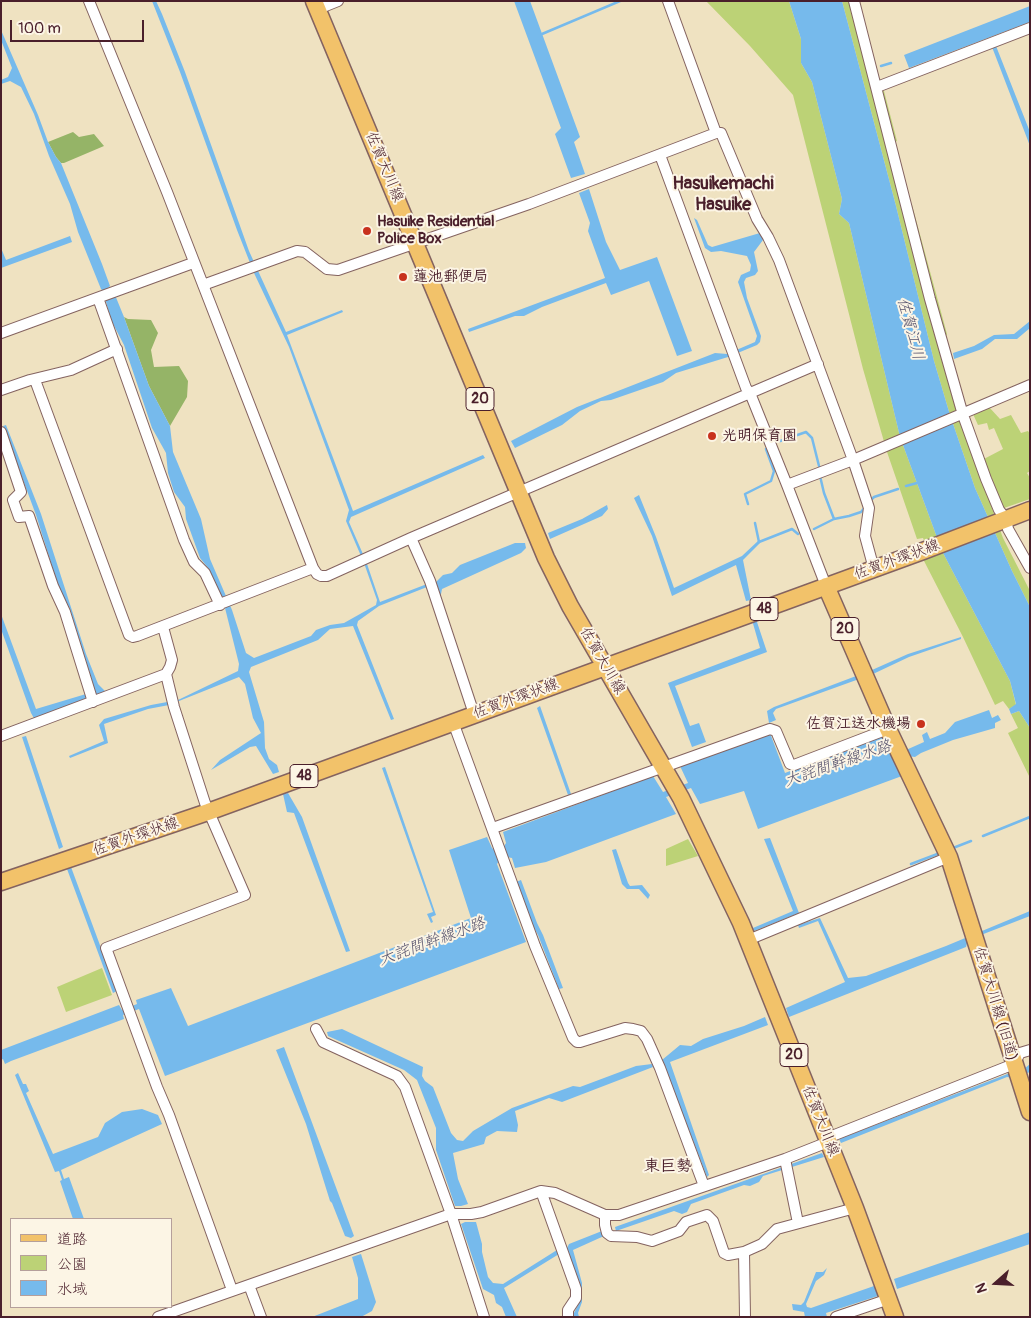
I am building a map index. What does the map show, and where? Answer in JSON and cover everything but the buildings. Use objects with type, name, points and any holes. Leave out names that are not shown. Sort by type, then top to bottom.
[{"type":"main road","name":"佐賀大川線","points":[[316,5],[546,558],[570,606],[678,791],[748,940],[855,1208],[895,1317]]},
{"type":"main road","name":"佐賀外環状線","points":[[1,882],[208,812],[923,551],[1030,510]]},
{"type":"main road","name":"20","points":[[826,586],[888,729]]},
{"type":"main road","name":"佐賀大川線 (旧道)","points":[[888,729],[949,857],[1030,1112]]},
{"type":"street","points":[[89,1],[167,192],[313,568],[317,574],[327,576],[411,538],[818,364]]},
{"type":"street","points":[[316,5],[338,1]]},
{"type":"street","points":[[668,1],[716,133]]},
{"type":"street","points":[[854,1],[961,415],[1002,521],[1030,568]]},
{"type":"street","points":[[877,87],[1030,28]]},
{"type":"street","points":[[203,285],[296,251],[305,252],[327,268],[338,270],[529,204],[716,133],[721,134],[757,219],[779,260],[853,460],[867,504],[865,536],[874,569]]},
{"type":"street","points":[[660,155],[746,388],[750,393],[788,485],[826,586]]},
{"type":"street","points":[[1,333],[194,263]]},
{"type":"street","points":[[104,296],[117,349],[133,398],[184,540],[194,562],[205,573],[224,604]]},
{"type":"street","points":[[1,390],[71,370],[117,349]]},
{"type":"street","points":[[35,380],[129,635],[133,637],[163,627],[313,568]]},
{"type":"street","points":[[788,485],[890,445],[1030,385]]},
{"type":"street","points":[[1,432],[21,492],[13,500],[19,517],[29,516],[53,586],[65,612],[94,702]]},
{"type":"street","points":[[411,538],[432,585],[474,714]]},
{"type":"street","points":[[1,736],[166,674],[172,660],[163,627]]},
{"type":"street","points":[[166,674],[173,703],[208,812],[245,895],[106,948],[232,1290]]},
{"type":"street","points":[[453,722],[535,946],[573,1038],[580,1042],[625,1028],[641,1031],[656,1058],[704,1186]]},
{"type":"street","points":[[493,828],[770,729],[776,731],[790,764],[794,765],[888,729]]},
{"type":"street","points":[[748,940],[949,857]]},
{"type":"street","points":[[316,1029],[323,1042],[396,1076],[405,1087],[484,1317]]},
{"type":"street","points":[[158,1317],[450,1214],[482,1212],[542,1191],[555,1193],[605,1215],[619,1215],[785,1159],[827,1140],[1016,1070],[1020,1053],[1030,1050]]},
{"type":"street","points":[[785,1159],[798,1223]]},
{"type":"street","points":[[542,1191],[576,1289],[576,1298],[568,1310],[568,1317]]},
{"type":"street","points":[[605,1215],[604,1225],[607,1233],[611,1236],[637,1237],[652,1241],[679,1231],[686,1222],[707,1215],[713,1221],[724,1254],[728,1255],[744,1252],[762,1244],[777,1230],[855,1208]]},
{"type":"street","points":[[744,1252],[745,1317]]},
{"type":"street","points":[[249,1285],[260,1317]]},
{"type":"street","points":[[836,1317],[889,1299]]},
{"type":"green space","points":[[706,1],[789,1],[801,39],[801,63],[812,82],[842,199],[839,214],[849,223],[900,437],[942,551],[1010,681],[1016,705],[1009,709],[1003,701],[995,705],[923,559],[930,556],[923,538],[917,539],[887,452],[863,369],[793,95],[750,46]]},
{"type":"green space","points":[[842,1],[850,1],[874,88],[884,91],[897,141],[889,145],[901,195],[912,205],[947,334],[940,350],[960,421],[1003,538],[1030,591],[1030,607],[975,488],[950,415],[934,361],[896,206]]},
{"type":"green space","points":[[73,132],[79,137],[94,134],[104,146],[61,163],[48,142]]},
{"type":"green space","points":[[124,317],[128,319],[151,320],[158,333],[151,350],[154,367],[179,366],[188,381],[187,397],[170,426],[149,386]]},
{"type":"green space","points":[[989,407],[1000,419],[1011,415],[1021,433],[1028,431],[1030,434],[1030,471],[1027,473],[1030,478],[1030,499],[1004,508],[982,460],[1003,449],[994,428],[989,430],[987,423],[978,425],[973,414]]},
{"type":"green space","points":[[1019,711],[1030,728],[1030,778],[1008,733],[1018,728],[1011,714]]},
{"type":"green space","points":[[688,839],[698,856],[666,866],[666,849]]},
{"type":"green space","points":[[102,968],[112,995],[66,1012],[57,987]]},
{"type":"water","points":[[152,1],[156,1],[162,14],[185,72],[249,251],[286,332],[342,310],[343,312],[287,335],[353,511],[483,455],[485,458],[351,517],[349,522],[366,561],[380,602],[427,584],[435,583],[443,575],[452,573],[460,565],[515,543],[525,543],[526,548],[521,553],[442,589],[440,599],[427,587],[379,606],[358,621],[357,625],[394,719],[391,720],[353,626],[330,629],[318,640],[251,667],[249,672],[264,722],[265,748],[269,759],[277,765],[279,772],[273,774],[256,746],[250,747],[211,770],[220,760],[261,733],[253,718],[245,684],[239,677],[169,705],[148,709],[104,724],[108,743],[70,758],[69,756],[104,741],[99,725],[104,719],[151,705],[178,700],[238,671],[239,664],[225,608],[209,569],[200,558],[186,519],[185,507],[174,492],[168,473],[166,453],[152,428],[124,345],[111,320],[103,291],[78,232],[70,204],[49,156],[34,114],[21,87],[10,81],[1,84],[1,80],[8,77],[12,68],[1,40],[1,30],[48,142],[61,163],[102,264],[110,286],[106,290],[115,295],[149,386],[170,426],[173,452],[201,519],[210,559],[232,610],[246,653],[254,658],[311,636],[316,630],[344,623],[376,605],[377,600],[346,521],[349,510],[289,347],[254,273]]},
{"type":"water","points":[[514,1],[530,1],[580,137],[574,142],[585,174],[571,178],[555,134],[561,128]]},
{"type":"water","name":"佐賀江川","points":[[789,1],[842,1],[896,206],[934,361],[950,415],[975,488],[1030,607],[1030,728],[1019,711],[1011,714],[1009,709],[1016,704],[1010,681],[942,551],[900,437],[849,223],[839,214],[842,199],[812,82],[801,63],[801,39]]},
{"type":"water","points":[[1030,6],[1030,22],[909,68],[904,55]]},
{"type":"water","points":[[996,46],[1030,132],[1030,146],[992,47]]},
{"type":"water","points":[[589,189],[606,242],[620,270],[657,257],[692,351],[677,356],[649,281],[611,295],[606,283],[542,307],[524,316],[515,316],[469,332],[468,329],[605,278],[588,231],[590,223],[579,193]]},
{"type":"water","points":[[694,218],[697,220],[708,245],[712,247],[760,233],[763,240],[754,252],[758,271],[755,275],[746,278],[744,282],[747,298],[761,336],[760,342],[728,357],[676,373],[663,382],[611,400],[601,401],[580,411],[562,425],[515,448],[511,441],[577,407],[715,353],[727,354],[755,342],[757,336],[738,282],[741,275],[750,271],[751,265],[747,256],[721,251],[711,252],[705,248]]},
{"type":"water","points":[[70,236],[72,242],[1,268],[1,248],[6,260]]},
{"type":"water","points":[[1030,321],[1030,328],[1017,339],[995,339],[982,349],[954,359],[953,353],[974,346],[994,335],[1014,334]]},
{"type":"water","points":[[6,425],[41,514],[86,654],[98,684],[105,691],[97,695],[94,693],[94,687],[70,609],[58,585],[36,515],[3,426]]},
{"type":"water","points":[[639,495],[674,588],[742,556],[759,540],[760,543],[743,560],[751,600],[746,601],[736,565],[672,596],[652,536],[634,498]]},
{"type":"water","points":[[607,505],[608,509],[602,516],[550,539],[548,533],[582,519]]},
{"type":"water","points":[[1,614],[36,709],[86,694],[86,700],[35,720],[1,629]]},
{"type":"water","points":[[756,619],[767,652],[675,686],[690,726],[699,723],[706,742],[692,747],[668,683],[760,648],[752,620]]},
{"type":"water","points":[[961,637],[961,639],[909,657],[873,674],[776,709],[773,713],[776,720],[769,723],[767,711],[774,707],[872,670],[908,654]]},
{"type":"water","points":[[540,706],[571,794],[568,795],[537,708]]},
{"type":"water","name":"大詫間幹線水路","points":[[989,710],[992,718],[998,715],[1001,720],[995,723],[995,728],[953,740],[915,757],[908,756],[902,776],[758,829],[744,791],[700,804],[691,788],[666,797],[676,814],[546,862],[515,868],[512,858],[500,859],[497,864],[526,942],[165,1076],[139,1009],[123,1015],[124,1019],[5,1064],[3,1059],[1,1060],[1,1050],[119,1005],[122,1010],[137,1004],[136,1000],[171,988],[188,1026],[471,918],[449,850],[487,837],[492,848],[496,851],[503,848],[506,843],[503,832],[653,776],[663,792],[688,783],[680,766],[770,733],[785,773],[883,736],[906,750],[924,742],[922,735],[927,732],[930,739],[945,733],[955,722]]},
{"type":"water","points":[[26,736],[63,847],[59,849],[22,737]]},
{"type":"water","points":[[385,767],[436,915],[431,917],[433,922],[431,923],[427,914],[433,912],[382,768]]},
{"type":"water","points":[[288,793],[302,817],[350,951],[346,952],[294,813],[287,812],[283,794]]},
{"type":"water","points":[[770,838],[799,913],[754,931],[753,928],[793,911],[764,839]]},
{"type":"water","points":[[616,849],[628,883],[630,886],[642,885],[650,895],[648,899],[639,889],[627,889],[622,884],[612,850]]},
{"type":"water","points":[[71,867],[117,991],[113,993],[67,869]]},
{"type":"water","points":[[521,880],[563,988],[559,989],[532,924],[516,882]]},
{"type":"water","points":[[1030,911],[1030,916],[968,940],[966,947],[789,1017],[786,1008],[845,982],[818,921],[799,928],[798,925],[820,918],[848,978],[866,976],[946,946]]},
{"type":"water","points":[[765,1017],[768,1025],[670,1062],[709,1175],[707,1177],[662,1060],[680,1045],[691,1046],[703,1039]]},
{"type":"water","points":[[342,1029],[423,1067],[422,1076],[433,1087],[451,1133],[457,1140],[463,1141],[473,1131],[512,1108],[573,1086],[580,1087],[636,1066],[652,1064],[653,1067],[562,1102],[549,1098],[515,1111],[518,1125],[517,1132],[497,1131],[486,1137],[484,1144],[453,1153],[458,1179],[468,1204],[455,1206],[436,1150],[436,1128],[417,1080],[404,1070],[328,1036],[327,1032]]},
{"type":"water","points":[[284,1047],[354,1236],[351,1238],[345,1236],[330,1201],[306,1124],[276,1050]]},
{"type":"water","points":[[1030,1064],[1030,1072],[1013,1078],[1007,1077],[841,1143],[839,1139],[1024,1069]]},
{"type":"water","points":[[18,1073],[23,1084],[26,1084],[29,1091],[26,1093],[53,1154],[98,1137],[105,1123],[122,1112],[142,1109],[158,1115],[162,1124],[61,1170],[64,1179],[69,1177],[84,1218],[73,1218],[60,1181],[62,1180],[59,1171],[55,1172],[15,1075]]},
{"type":"water","points":[[822,1153],[824,1157],[763,1176],[759,1182],[750,1186],[744,1185],[691,1204],[687,1212],[682,1214],[674,1211],[616,1231],[615,1227]]},
{"type":"water","points":[[476,1222],[488,1277],[493,1283],[503,1284],[557,1250],[559,1254],[504,1288],[517,1317],[506,1317],[502,1307],[496,1303],[494,1295],[483,1289],[461,1224]]},
{"type":"water","points":[[602,1231],[604,1236],[573,1250],[582,1283],[582,1302],[578,1313],[579,1317],[574,1317],[573,1315],[580,1301],[566,1250],[569,1244]]},
{"type":"water","points":[[1030,1232],[1030,1244],[897,1289],[894,1279]]},
{"type":"water","points":[[361,1254],[376,1302],[372,1311],[361,1317],[312,1317],[358,1299],[358,1278],[352,1257]]},
{"type":"water","points":[[827,1268],[824,1275],[816,1281],[806,1304],[807,1307],[811,1308],[874,1286],[878,1296],[826,1313],[827,1317],[805,1317],[804,1312],[793,1310],[792,1304],[801,1305],[804,1302],[816,1272],[823,1272]]},
{"type":"waterway","points":[[542,34],[620,1]]},
{"type":"waterway","points":[[881,66],[891,63]]},
{"type":"waterway","points":[[780,441],[806,432],[812,438],[819,466]]},
{"type":"waterway","points":[[748,504],[745,494],[771,481],[774,471],[766,449]]},
{"type":"waterway","points":[[820,476],[834,519]]},
{"type":"waterway","points":[[906,486],[917,483]]},
{"type":"waterway","points":[[869,502],[874,497],[898,489]]},
{"type":"waterway","points":[[814,529],[834,519],[861,512],[866,506]]},
{"type":"waterway","points":[[755,523],[759,542],[792,529],[798,534]]},
{"type":"waterway","points":[[983,836],[1030,817]]},
{"type":"waterway","points":[[953,848],[971,841]]},
{"type":"waterway","points":[[911,864],[940,853]]},
{"type":"place","name":"Hasuike Residential Police Box","points":[[367,231]]},
{"type":"place","name":"蓮池郵便局","points":[[403,277]]},
{"type":"place","name":"光明保育園","points":[[712,436]]},
{"type":"place","name":"佐賀江送水機場","points":[[921,724]]},
{"type":"district","name":"Hasuikemachi Hasuike","points":[[723,194]]},
{"type":"district","name":"東巨勢","points":[[668,1167]]}]
